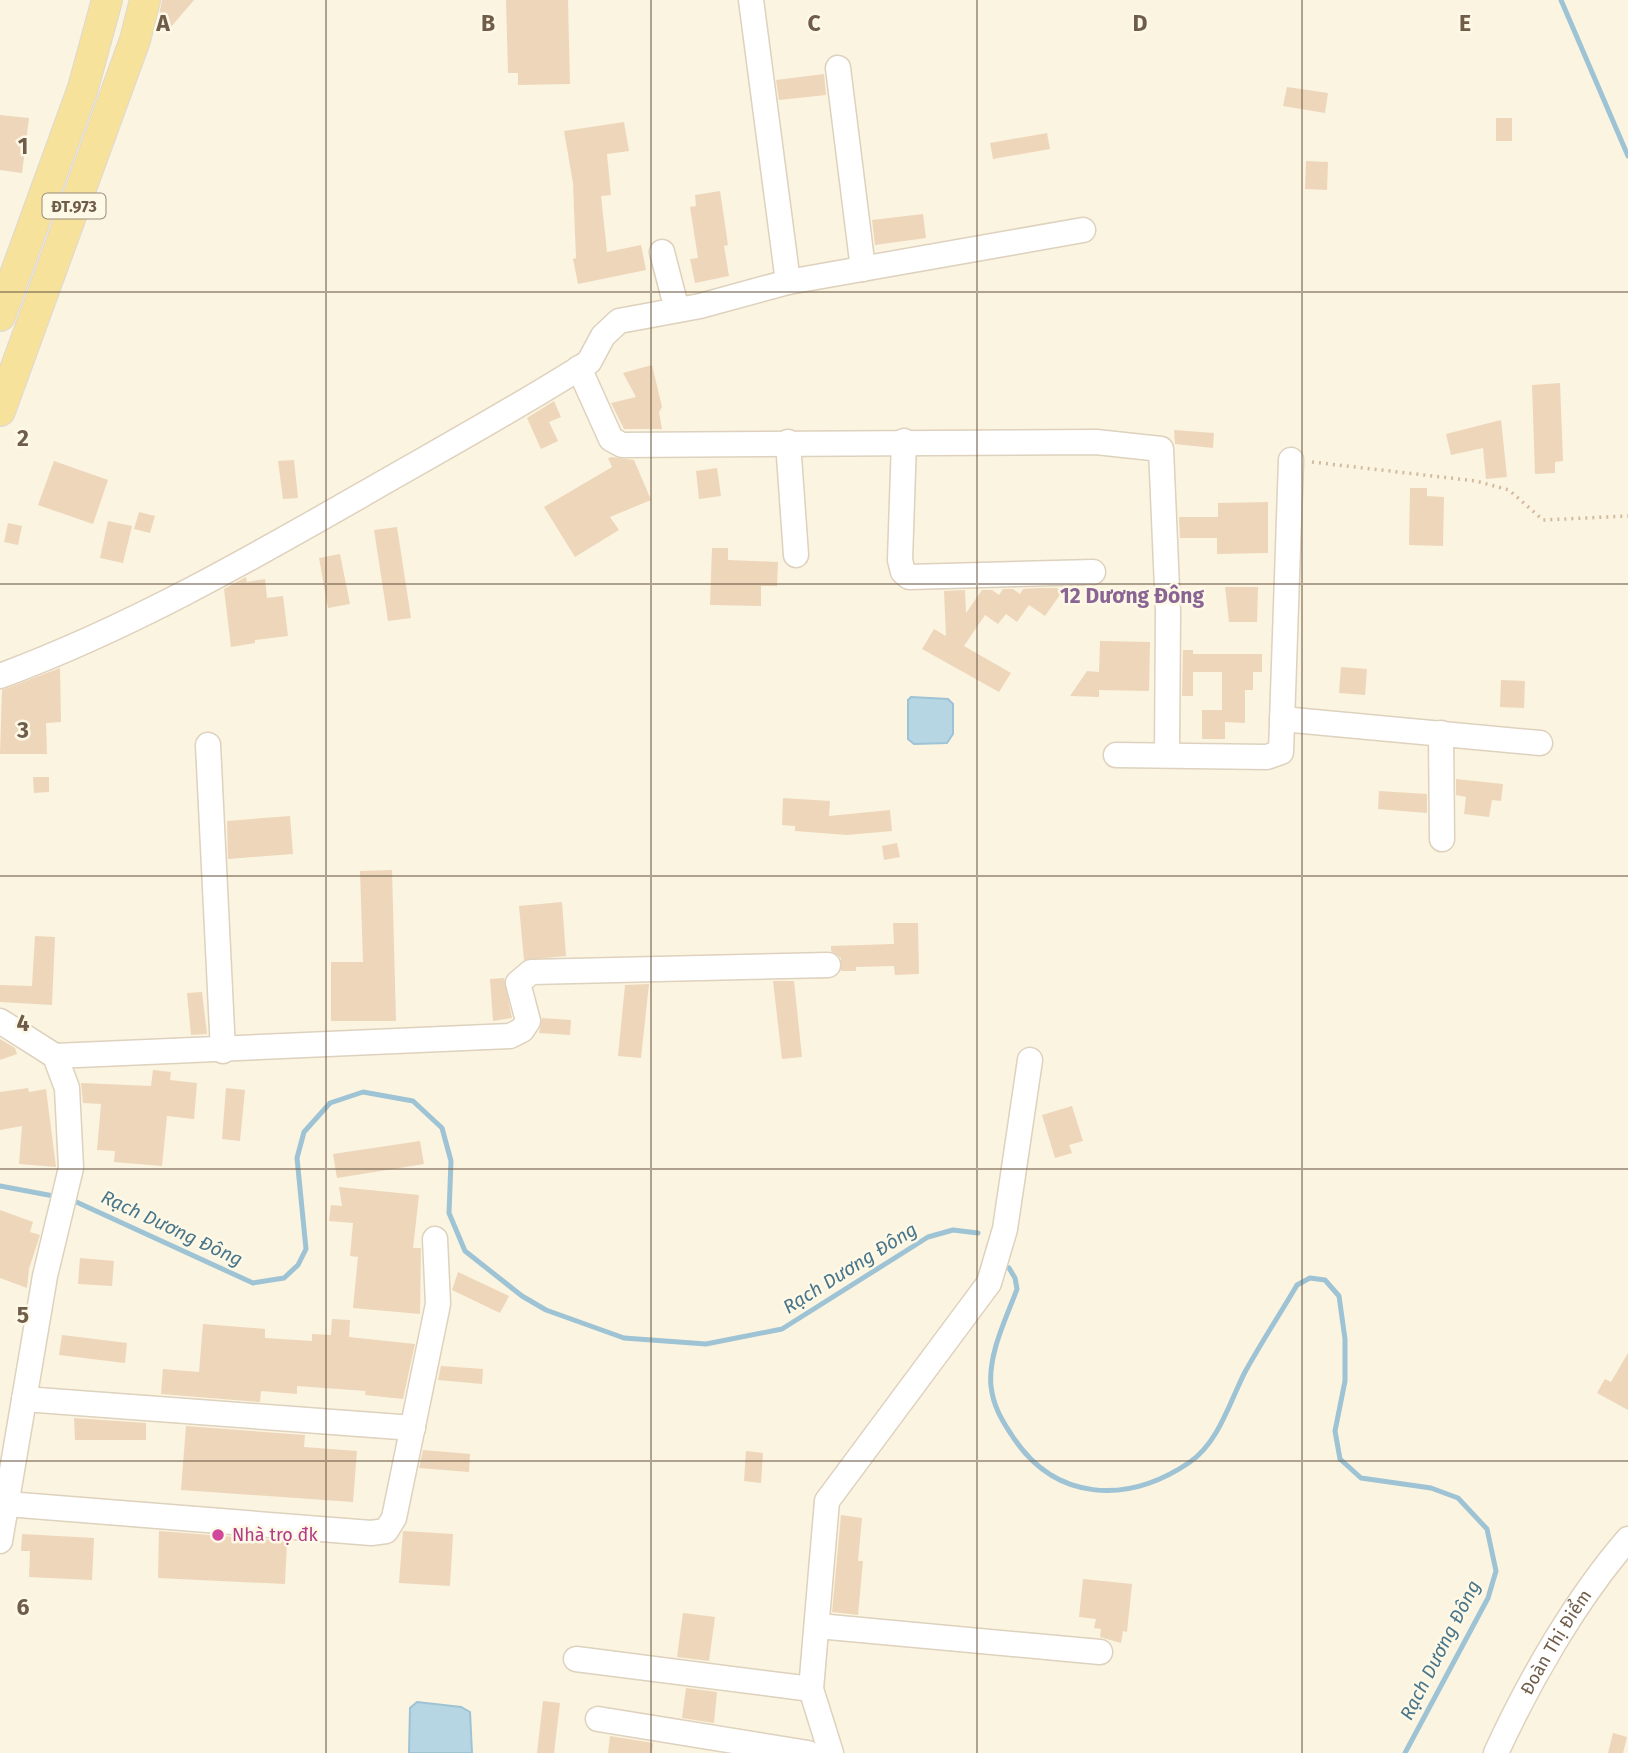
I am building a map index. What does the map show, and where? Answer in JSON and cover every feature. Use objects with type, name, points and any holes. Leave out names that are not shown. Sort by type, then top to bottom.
[{"type":"main road","name":"ĐT.973","points":[[0,316],[83,88],[107,0]]},
{"type":"main road","name":"ĐT.973","points":[[0,411],[135,40],[145,0]]},
{"type":"street","points":[[751,0],[788,282]]},
{"type":"street","points":[[838,68],[863,269]]},
{"type":"street","points":[[0,676],[65,652],[164,605],[579,368],[589,362],[603,335],[619,321],[677,310],[788,282],[1083,230]]},
{"type":"street","points":[[662,252],[677,310]]},
{"type":"street","points":[[579,368],[611,439],[622,445],[904,441],[1096,442],[1161,449],[1168,611],[1167,755]]},
{"type":"street","points":[[904,441],[900,560],[903,572],[909,577],[1093,572]]},
{"type":"street","points":[[788,443],[796,555]]},
{"type":"street","points":[[1116,755],[1275,757],[1281,752],[1291,460]]},
{"type":"street","points":[[1282,719],[1540,743]]},
{"type":"street","points":[[1441,733],[1442,839]]},
{"type":"street","points":[[208,745],[223,1051]]},
{"type":"street","points":[[0,1021],[55,1056],[223,1051],[510,1035],[522,1030],[528,1021],[518,983],[531,972],[828,965]]},
{"type":"street","points":[[0,1541],[7,1504],[8,1450],[24,1399],[45,1276],[71,1168],[67,1088],[55,1056]]},
{"type":"street","points":[[831,1753],[811,1689],[827,1501],[989,1283],[1005,1229],[1030,1060]]},
{"type":"street","points":[[7,1504],[371,1533],[386,1531],[394,1518],[438,1304],[435,1240]]},
{"type":"street","points":[[24,1399],[413,1428]]},
{"type":"street","name":"Đoàn Thị Điểm","points":[[1496,1753],[1548,1657],[1592,1586],[1628,1539]]},
{"type":"street","points":[[818,1626],[1100,1652]]},
{"type":"street","points":[[576,1659],[811,1689]]},
{"type":"street","points":[[598,1719],[808,1753]]},
{"type":"path","points":[[1291,460],[1476,481],[1509,490],[1543,520],[1628,516]]},
{"type":"water","points":[[911,697],[948,699],[953,704],[953,734],[947,743],[914,744],[908,739],[908,700]]},
{"type":"water","points":[[417,1702],[461,1707],[470,1712],[472,1753],[409,1753],[410,1708]]},
{"type":"building","points":[[162,0],[194,0],[170,28],[157,25]]},
{"type":"building","points":[[506,0],[568,0],[570,84],[518,85],[518,73],[508,73]]},
{"type":"building","points":[[824,74],[826,95],[779,100],[776,80]]},
{"type":"building","points":[[1287,87],[1328,93],[1325,113],[1283,106]]},
{"type":"building","points":[[0,115],[29,118],[22,173],[0,170]]},
{"type":"building","points":[[1496,118],[1512,118],[1512,141],[1496,141]]},
{"type":"building","points":[[624,122],[629,151],[607,154],[611,195],[601,196],[607,252],[641,245],[646,270],[578,284],[573,259],[576,258],[573,183],[564,131]]},
{"type":"building","points":[[1047,133],[1050,149],[993,159],[990,143]]},
{"type":"building","points":[[1306,161],[1328,162],[1327,190],[1305,189]]},
{"type":"building","points":[[720,191],[728,245],[724,246],[729,276],[695,283],[690,259],[698,258],[690,207],[696,206],[695,195]]},
{"type":"building","points":[[923,214],[926,238],[875,245],[872,220]]},
{"type":"building","points":[[652,365],[662,407],[659,412],[662,429],[624,429],[611,403],[636,397],[623,373]]},
{"type":"building","points":[[1560,383],[1563,461],[1555,462],[1555,473],[1535,474],[1532,385]]},
{"type":"building","points":[[554,401],[561,417],[549,422],[558,441],[541,449],[527,418]]},
{"type":"building","points":[[1501,420],[1507,477],[1486,479],[1483,448],[1451,455],[1446,434]]},
{"type":"building","points":[[1174,430],[1214,433],[1213,448],[1175,444]]},
{"type":"building","points":[[608,458],[634,460],[651,500],[610,517],[619,530],[575,557],[544,507],[612,467]]},
{"type":"building","points":[[294,460],[298,498],[283,499],[278,461]]},
{"type":"building","points":[[54,461],[108,480],[93,524],[38,505]]},
{"type":"building","points":[[717,468],[721,496],[699,499],[696,471]]},
{"type":"building","points":[[1410,488],[1427,488],[1427,496],[1444,497],[1443,546],[1409,545]]},
{"type":"building","points":[[1268,502],[1268,553],[1217,554],[1217,538],[1180,538],[1179,517],[1218,517],[1218,503]]},
{"type":"building","points":[[139,512],[155,516],[150,533],[134,529]]},
{"type":"building","points":[[108,521],[132,526],[123,563],[100,558]]},
{"type":"building","points":[[8,523],[22,526],[18,545],[4,542]]},
{"type":"building","points":[[397,527],[411,618],[388,621],[374,530]]},
{"type":"building","points":[[712,548],[728,548],[728,560],[778,562],[777,586],[761,586],[761,606],[710,605]]},
{"type":"building","points":[[340,554],[350,604],[328,608],[319,558]]},
{"type":"building","points":[[246,577],[247,582],[265,579],[267,598],[283,596],[288,636],[255,640],[255,643],[231,647],[224,589]]},
{"type":"building","points":[[1225,587],[1258,587],[1257,622],[1229,622]]},
{"type":"building","points":[[1057,588],[1062,592],[1045,616],[1029,605],[1017,622],[1006,614],[998,624],[985,615],[964,646],[1011,673],[999,692],[922,649],[934,629],[946,636],[944,591],[965,590],[966,613],[982,590],[992,590],[999,595],[1003,589],[1013,589],[1020,594],[1023,589]]},
{"type":"building","points":[[1100,641],[1150,642],[1149,691],[1099,690],[1099,697],[1070,696],[1087,671],[1099,672]]},
{"type":"building","points":[[1183,650],[1193,650],[1193,654],[1262,654],[1262,672],[1253,672],[1253,690],[1245,690],[1245,723],[1225,722],[1225,739],[1202,739],[1202,710],[1222,710],[1222,672],[1193,672],[1193,696],[1182,696]]},
{"type":"building","points":[[1341,667],[1367,669],[1365,695],[1339,693]]},
{"type":"building","points":[[60,668],[61,722],[46,723],[47,754],[0,754],[2,690]]},
{"type":"building","points":[[1501,680],[1525,681],[1524,708],[1500,707]]},
{"type":"building","points":[[33,777],[49,777],[49,792],[34,793]]},
{"type":"building","points":[[1456,779],[1503,784],[1501,801],[1492,800],[1489,817],[1464,814],[1466,797],[1456,795]]},
{"type":"building","points":[[1379,791],[1427,794],[1427,813],[1378,809]]},
{"type":"building","points":[[783,798],[830,801],[829,816],[890,810],[892,831],[847,835],[795,831],[795,826],[782,825]]},
{"type":"building","points":[[290,816],[293,854],[228,859],[227,821]]},
{"type":"building","points":[[897,843],[900,857],[884,860],[882,846]]},
{"type":"building","points":[[392,870],[396,1021],[331,1021],[331,962],[363,962],[360,871]]},
{"type":"building","points":[[562,902],[566,956],[524,960],[519,906]]},
{"type":"building","points":[[893,923],[918,923],[919,974],[895,975],[894,966],[856,967],[856,971],[841,971],[841,958],[831,951],[831,946],[894,944]]},
{"type":"building","points":[[35,936],[55,937],[52,1005],[0,1002],[0,985],[32,986]]},
{"type":"building","points":[[504,978],[512,1018],[493,1021],[490,979]]},
{"type":"building","points":[[773,981],[794,981],[802,1057],[782,1059]]},
{"type":"building","points":[[649,984],[641,1058],[618,1056],[625,985]]},
{"type":"building","points":[[202,992],[207,1034],[191,1035],[187,993]]},
{"type":"building","points":[[542,1018],[571,1020],[570,1035],[539,1033]]},
{"type":"building","points":[[0,1039],[15,1048],[17,1054],[0,1060]]},
{"type":"building","points":[[153,1070],[171,1072],[170,1080],[197,1083],[194,1119],[167,1116],[162,1166],[114,1162],[115,1151],[97,1150],[101,1104],[83,1103],[81,1083],[151,1086]]},
{"type":"building","points":[[28,1088],[29,1092],[46,1089],[56,1167],[19,1164],[22,1126],[0,1130],[0,1092]]},
{"type":"building","points":[[226,1088],[245,1090],[240,1141],[222,1139]]},
{"type":"building","points":[[1072,1106],[1083,1141],[1069,1145],[1072,1153],[1055,1158],[1042,1115]]},
{"type":"building","points":[[420,1141],[424,1164],[337,1178],[333,1154]]},
{"type":"building","points":[[339,1187],[419,1195],[413,1248],[421,1248],[420,1314],[353,1308],[358,1257],[350,1256],[353,1223],[329,1221],[331,1205],[342,1206]]},
{"type":"building","points":[[0,1210],[33,1222],[30,1232],[40,1235],[29,1269],[27,1288],[0,1278]]},
{"type":"building","points":[[80,1258],[114,1261],[112,1286],[78,1284]]},
{"type":"building","points":[[458,1272],[509,1296],[500,1313],[452,1290]]},
{"type":"building","points":[[332,1319],[350,1320],[349,1337],[415,1344],[403,1399],[365,1395],[366,1391],[297,1386],[297,1394],[261,1391],[260,1402],[161,1394],[163,1369],[199,1372],[203,1324],[265,1329],[265,1338],[312,1341],[312,1334],[331,1335]]},
{"type":"building","points":[[62,1335],[127,1343],[125,1363],[59,1355]]},
{"type":"building","points":[[1628,1353],[1628,1410],[1597,1393],[1605,1379],[1611,1382]]},
{"type":"building","points":[[441,1366],[483,1369],[482,1384],[438,1380]]},
{"type":"building","points":[[74,1418],[146,1423],[146,1440],[75,1440]]},
{"type":"building","points":[[186,1426],[305,1435],[304,1447],[357,1451],[353,1502],[181,1490]]},
{"type":"building","points":[[423,1450],[470,1454],[469,1472],[419,1468]]},
{"type":"building","points":[[746,1451],[763,1453],[761,1483],[744,1481]]},
{"type":"building","points":[[841,1515],[862,1518],[858,1561],[863,1561],[858,1615],[832,1612]]},
{"type":"building","points":[[159,1531],[287,1541],[285,1584],[158,1578]]},
{"type":"building","points":[[403,1531],[453,1534],[450,1586],[399,1583]]},
{"type":"building","points":[[22,1534],[94,1538],[92,1580],[29,1577],[30,1551],[21,1551]]},
{"type":"building","points":[[1083,1579],[1132,1584],[1127,1632],[1123,1631],[1121,1643],[1100,1637],[1101,1629],[1094,1628],[1096,1619],[1079,1617]]},
{"type":"building","points":[[683,1613],[715,1617],[709,1661],[677,1657]]},
{"type":"building","points":[[686,1688],[717,1692],[714,1723],[682,1718]]},
{"type":"building","points":[[543,1701],[560,1703],[554,1753],[537,1753]]},
{"type":"building","points":[[1613,1733],[1627,1737],[1623,1753],[1608,1753]]},
{"type":"building","points":[[610,1736],[653,1743],[652,1753],[608,1753]]},
{"type":"waterway","points":[[1561,0],[1628,156]]},
{"type":"waterway","name":"Rạch Dương Đông","points":[[72,1200],[253,1283],[284,1278],[298,1265],[306,1249],[297,1158],[304,1132],[330,1103],[363,1092],[413,1101],[442,1128],[451,1161],[449,1213],[465,1251],[522,1296],[546,1310],[624,1338],[706,1344],[782,1329],[928,1237],[953,1230],[978,1233]]},
{"type":"waterway","name":"Rạch Dương Đông","points":[[0,1186],[59,1197]]},
{"type":"waterway","name":"Rạch Dương Đông","points":[[1009,1268],[1017,1289],[992,1362],[991,1386],[996,1406],[1007,1428],[1028,1456],[1048,1473],[1070,1484],[1093,1490],[1117,1490],[1142,1485],[1166,1476],[1190,1462],[1209,1444],[1245,1372],[1297,1285],[1310,1278],[1325,1280],[1339,1296],[1345,1339],[1345,1381],[1335,1431],[1340,1459],[1361,1478],[1431,1488],[1458,1498],[1487,1529],[1496,1571],[1488,1598],[1405,1753]]},
{"type":"place","name":"Nhà trọ đk","points":[[218,1535]]},
{"type":"district","name":"12 Dương Đông","points":[[1132,596]]}]
